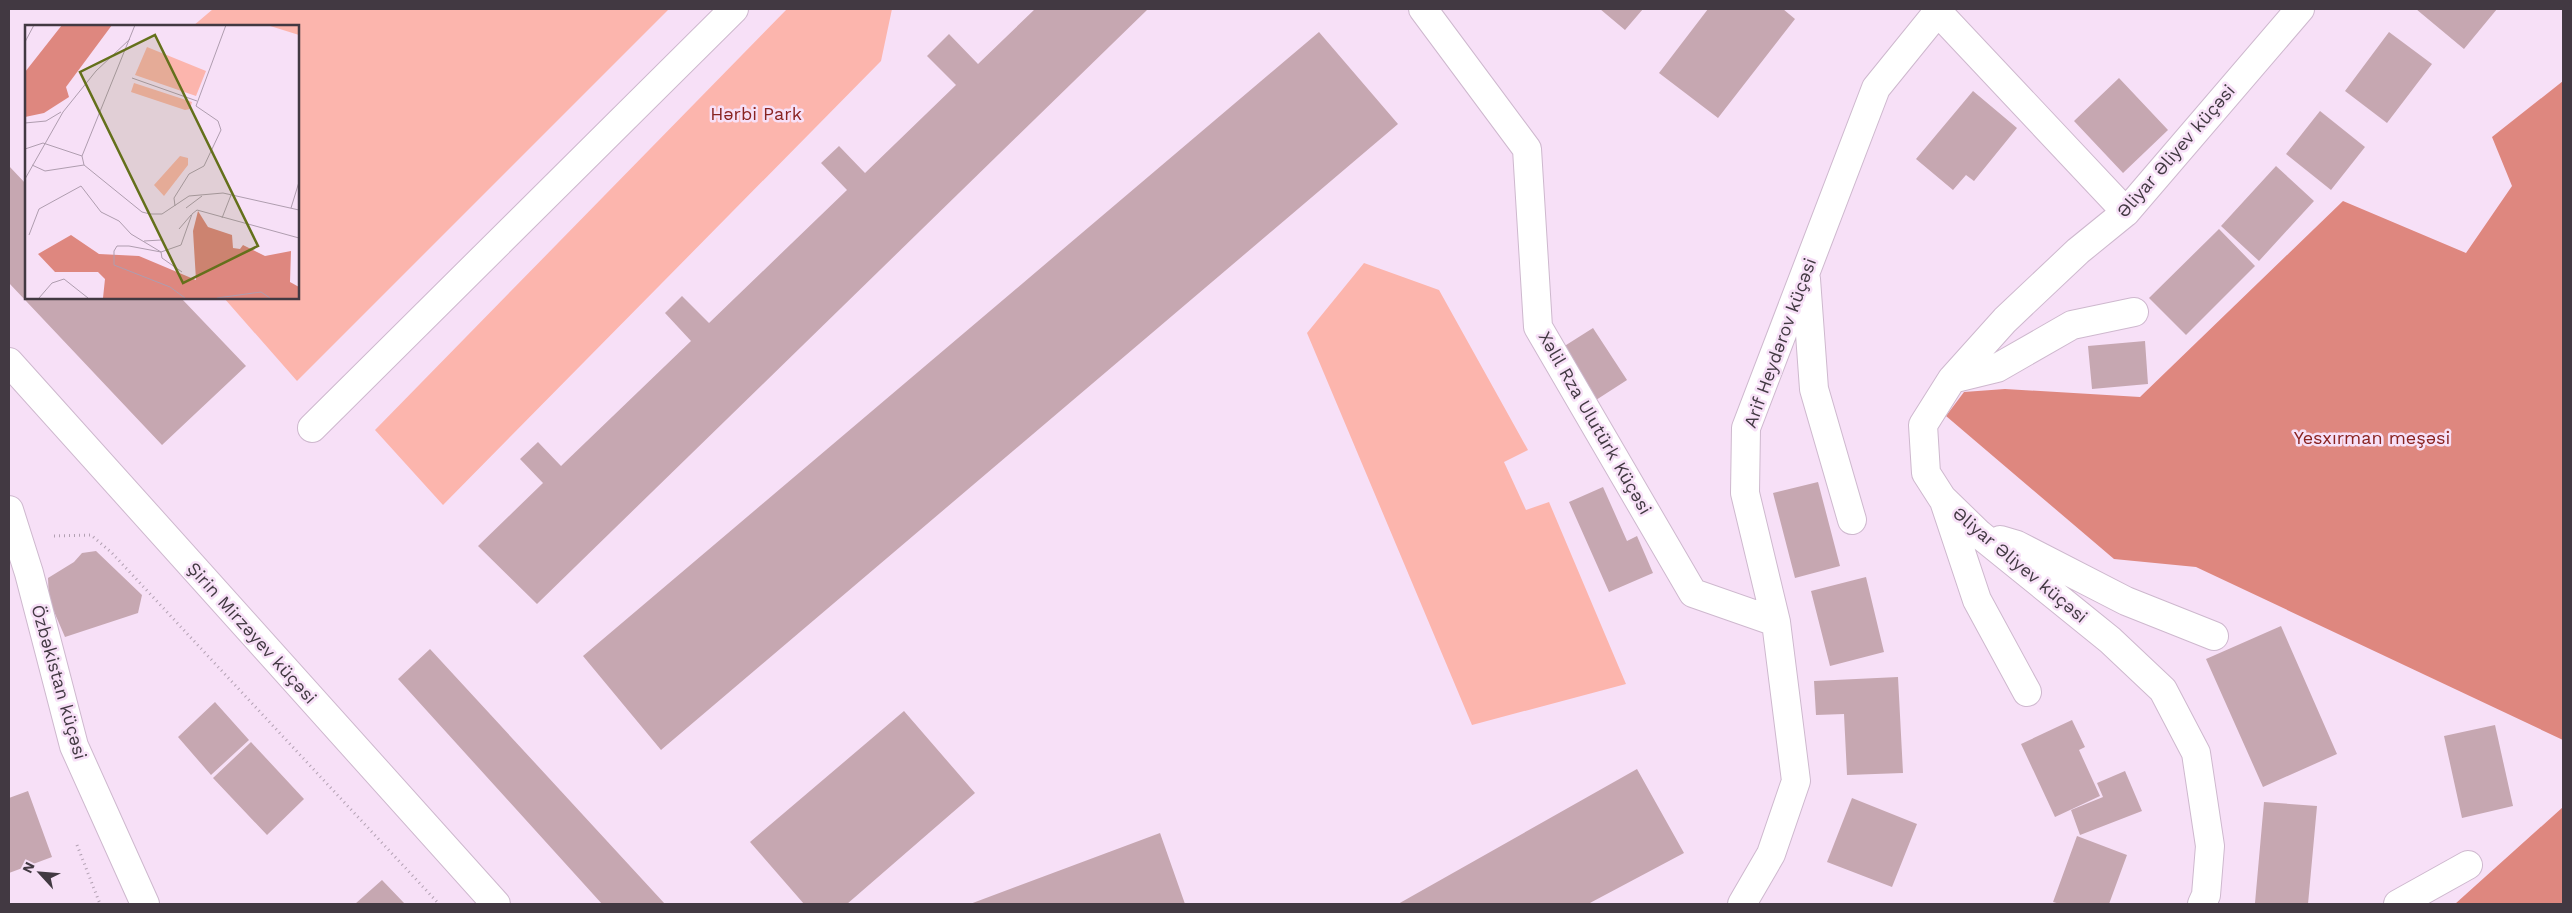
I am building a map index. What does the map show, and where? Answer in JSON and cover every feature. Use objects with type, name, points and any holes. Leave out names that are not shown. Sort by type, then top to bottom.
[{"type":"street","points":[[312,428],[734,9]]},
{"type":"street","name":"Xəlil Rza Ulutürk Küçəsi","points":[[1422,9],[1527,149],[1538,326],[1693,592],[1776,622]]},
{"type":"street","name":"Əliyar Əliyev küçəsi","points":[[2202,904],[2206,895],[2210,846],[2196,753],[2163,690],[2110,640],[1980,534],[1942,498],[1926,473],[1923,425],[1952,378],[2005,320],[2078,251],[2126,212],[2300,9]]},
{"type":"street","points":[[1938,10],[2126,212]]},
{"type":"street","name":"Arif Heydərov küçəsi","points":[[1742,904],[1771,854],[1796,781],[1776,622],[1745,493],[1746,428],[1876,88],[1938,10]]},
{"type":"street","points":[[1806,270],[1814,389],[1852,520]]},
{"type":"street","points":[[1952,378],[1997,368],[2072,325],[2134,312]]},
{"type":"street","name":"Şirin Mirzəyev küçəsi","points":[[9,362],[496,904]]},
{"type":"street","points":[[1942,498],[1977,600],[2027,692]]},
{"type":"street","name":"Özbəkistan küçəsi","points":[[9,510],[18,537],[74,746],[145,904]]},
{"type":"street","points":[[1980,534],[2016,545],[2126,601],[2214,636]]},
{"type":"street","points":[[2398,904],[2468,865]]},
{"type":"path","points":[[18,537],[91,535],[112,553],[439,904]]},
{"type":"green space","points":[[213,9],[669,9],[297,381],[225,299],[299,299],[299,25],[194,25]]},
{"type":"green space","name":"Hərbi Park","points":[[787,9],[892,9],[881,61],[443,505],[375,430]]},
{"type":"green space","name":"Yesxırman meşəsi","points":[[2563,81],[2563,740],[2196,567],[2114,559],[1946,416],[1964,392],[2005,389],[2140,397],[2343,201],[2466,253],[2512,186],[2492,137]]},
{"type":"green space","points":[[1364,263],[1439,290],[1528,450],[1504,462],[1526,510],[1549,502],[1626,684],[1472,725],[1307,333]]},
{"type":"green space","points":[[2563,807],[2563,904],[2455,904]]},
{"type":"building","points":[[1035,9],[1148,9],[537,604],[478,546],[543,483],[520,459],[538,442],[561,466],[691,341],[665,313],[682,296],[709,323],[847,190],[821,163],[839,146],[865,173],[956,85],[927,56],[949,34],[978,64]]},
{"type":"building","points":[[1600,9],[1643,9],[1625,30]]},
{"type":"building","points":[[1708,9],[1783,9],[1795,19],[1718,118],[1659,73]]},
{"type":"building","points":[[2416,9],[2497,9],[2464,49]]},
{"type":"building","points":[[1319,32],[1398,124],[661,750],[583,656]]},
{"type":"building","points":[[2389,32],[2432,64],[2387,123],[2345,91]]},
{"type":"building","points":[[2119,78],[2168,130],[2123,173],[2074,121]]},
{"type":"building","points":[[1973,91],[2017,128],[1974,181],[1966,175],[1953,190],[1916,159]]},
{"type":"building","points":[[2320,111],[2365,147],[2331,190],[2286,154]]},
{"type":"building","points":[[9,166],[25,183],[25,299],[182,299],[246,366],[162,445],[9,283]]},
{"type":"building","points":[[2276,166],[2314,201],[2259,261],[2221,226]]},
{"type":"building","points":[[2219,229],[2255,266],[2186,335],[2149,298]]},
{"type":"building","points":[[1593,328],[1627,380],[1596,400],[1563,347]]},
{"type":"building","points":[[2145,341],[2148,384],[2092,389],[2088,346]]},
{"type":"building","points":[[1818,482],[1840,566],[1795,578],[1773,493]]},
{"type":"building","points":[[1603,487],[1627,541],[1637,536],[1653,573],[1609,592],[1569,502]]},
{"type":"building","points":[[96,551],[142,595],[138,613],[65,637],[49,600],[48,578],[74,562],[82,553]]},
{"type":"building","points":[[1866,577],[1884,652],[1830,666],[1811,591]]},
{"type":"building","points":[[2281,626],[2337,754],[2263,787],[2206,659]]},
{"type":"building","points":[[430,649],[665,904],[602,904],[398,679]]},
{"type":"building","points":[[1898,677],[1903,773],[1847,775],[1844,714],[1816,715],[1814,681]]},
{"type":"building","points":[[215,702],[249,740],[211,775],[178,737]]},
{"type":"building","points":[[904,711],[975,793],[847,904],[804,904],[750,842]]},
{"type":"building","points":[[2072,720],[2085,747],[2079,750],[2100,796],[2055,817],[2021,744]]},
{"type":"building","points":[[2495,725],[2513,806],[2462,818],[2444,736]]},
{"type":"building","points":[[251,742],[304,799],[267,835],[213,778]]},
{"type":"building","points":[[1637,769],[1684,853],[1588,904],[1398,904]]},
{"type":"building","points":[[2125,771],[2142,811],[2080,835],[2071,810],[2103,797],[2097,783]]},
{"type":"building","points":[[28,791],[52,857],[9,873],[9,798]]},
{"type":"building","points":[[1852,798],[1917,824],[1892,887],[1827,862]]},
{"type":"building","points":[[2264,802],[2317,806],[2308,904],[2255,903]]},
{"type":"building","points":[[1160,833],[1185,904],[970,904]]},
{"type":"building","points":[[2077,836],[2127,855],[2109,904],[2060,904],[2053,902]]},
{"type":"building","points":[[382,880],[405,904],[355,904]]}]
